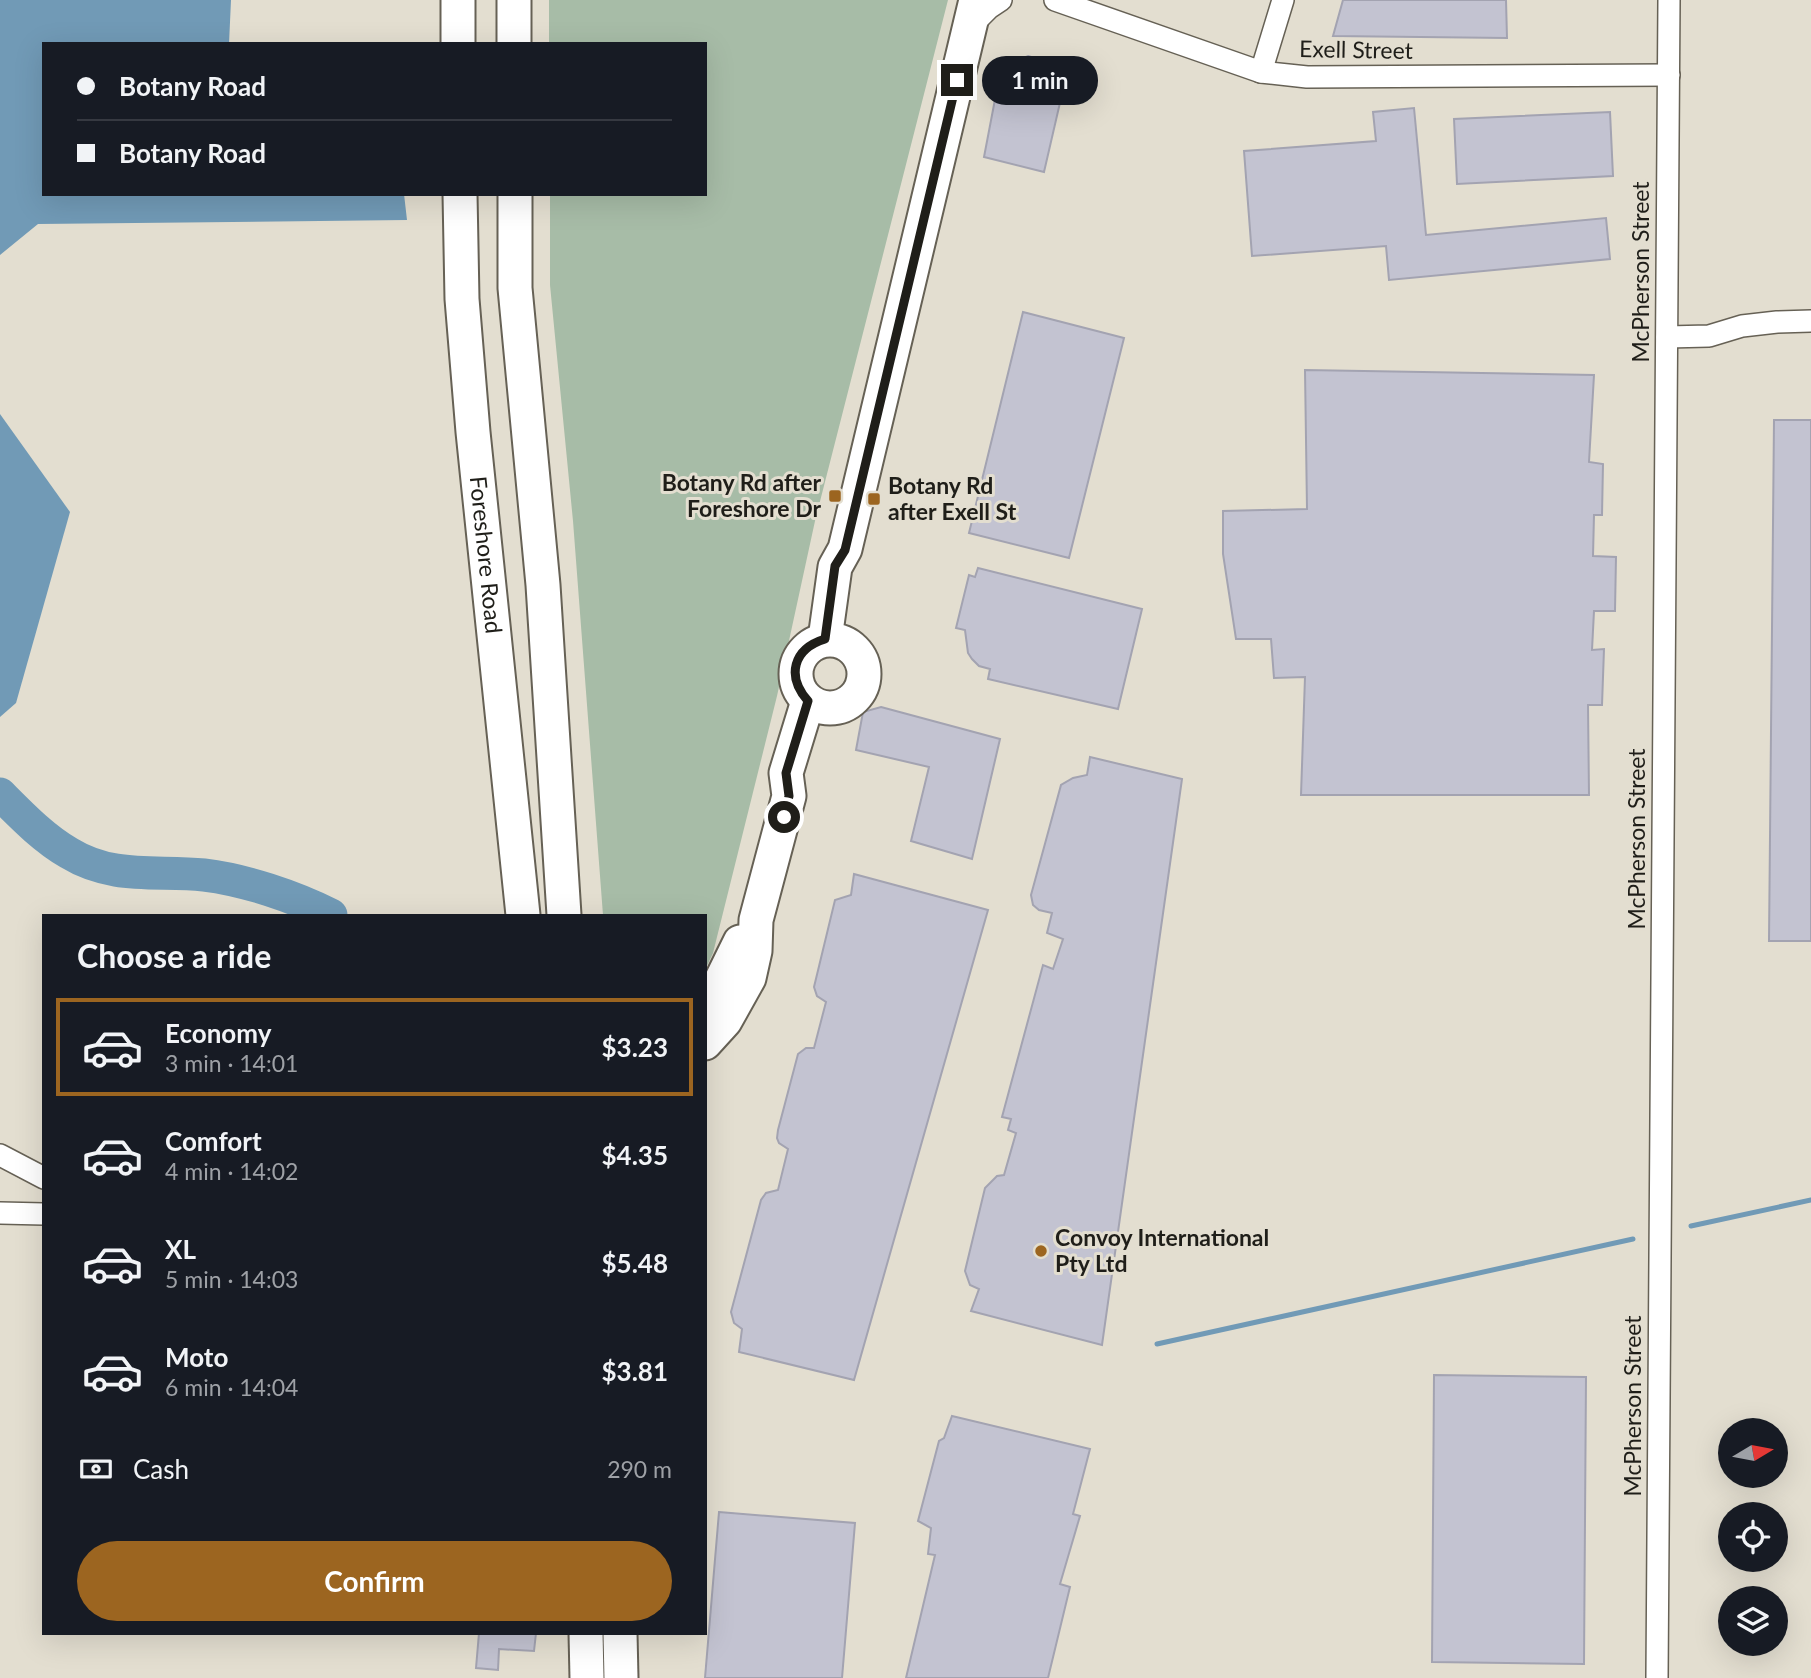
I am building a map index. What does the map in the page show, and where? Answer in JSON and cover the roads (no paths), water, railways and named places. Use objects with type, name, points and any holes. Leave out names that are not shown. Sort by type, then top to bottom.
[{"type":"main road","points":[[458,0],[458,42]]},
{"type":"main road","points":[[514,0],[514,42]]},
{"type":"main road","points":[[836,642],[835,566],[845,550],[973,14]]},
{"type":"main road","name":"Foreshore Road","points":[[460,196],[462,299],[472,432],[523,914]]},
{"type":"main road","points":[[515,196],[515,288],[543,585],[565,910]]},
{"type":"main road","points":[[836,642],[857,652],[864,674],[862,686],[849,702],[819,705],[801,693],[795,671],[798,659],[805,649],[814,643],[836,642]]},
{"type":"main road","points":[[707,1041],[725,1021],[749,978],[755,951],[756,920],[789,796],[803,777],[817,732],[819,705]]},
{"type":"main road","points":[[713,992],[736,948],[756,920]]},
{"type":"main road","points":[[586,1635],[587,1678]]},
{"type":"main road","points":[[620,1635],[621,1678]]},
{"type":"street","points":[[973,14],[1001,0]]},
{"type":"street","name":"Exell Street","points":[[1055,0],[1261,72],[1307,78],[1669,75]]},
{"type":"street","points":[[1261,72],[1283,0]]},
{"type":"street","name":"McPherson Street","points":[[1657,1678],[1669,0]]},
{"type":"street","points":[[1667,337],[1709,336],[1742,326],[1777,321],[1811,321]]},
{"type":"street","points":[[0,1155],[42,1177]]},
{"type":"street","points":[[0,1213],[42,1214]]},
{"type":"water","points":[[0,0],[231,0],[229,42],[42,42],[42,196],[404,196],[407,220],[38,224],[0,255]]},
{"type":"water","points":[[0,414],[70,512],[16,703],[0,717]]},
{"type":"waterway","points":[[0,794],[50,840],[69,853],[102,867],[119,871],[204,875],[236,881],[285,895],[329,914]]},
{"type":"waterway","points":[[1691,1226],[1811,1200]]},
{"type":"waterway","points":[[1157,1344],[1633,1239]]},
{"type":"place","name":"Botany Rd after Foreshore Dr","points":[[835,496]]},
{"type":"place","name":"Botany Rd after Exell St","points":[[874,499]]},
{"type":"place","name":"Convoy International Pty Ltd","points":[[1041,1251]]}]
